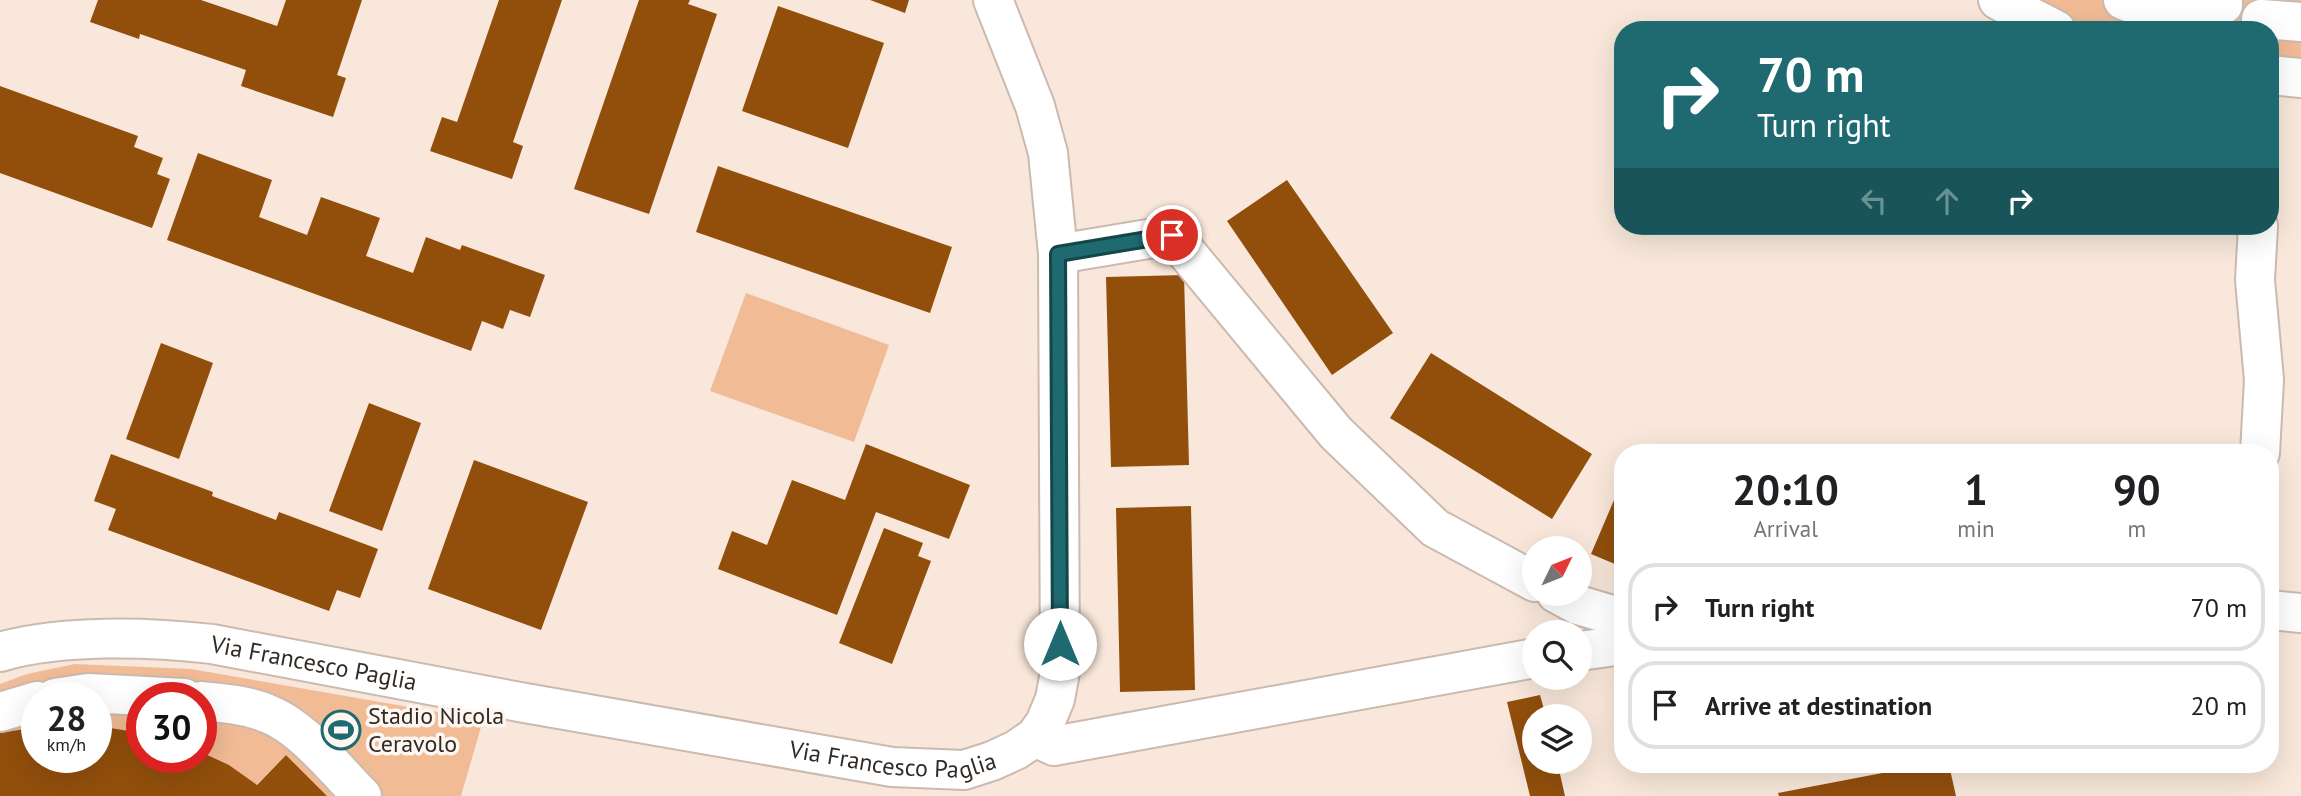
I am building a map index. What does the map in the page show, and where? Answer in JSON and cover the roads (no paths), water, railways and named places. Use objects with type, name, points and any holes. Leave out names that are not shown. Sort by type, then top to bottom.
[{"type":"street","name":"Via Francesco Paglia","points":[[0,652],[61,641],[171,640],[212,644],[525,704],[892,767],[964,770],[1016,750],[1035,737],[1045,723],[1055,699],[1060,672],[1058,254],[1048,153],[1035,106],[993,0]]},
{"type":"street","points":[[1998,0],[2039,21]]},
{"type":"street","points":[[2123,0],[2150,11],[2223,5],[2223,0]]},
{"type":"street","points":[[2261,19],[2301,22]]},
{"type":"street","points":[[2279,76],[2301,78]]},
{"type":"street","points":[[1058,254],[1172,235],[1336,433],[1435,528],[1522,575]]},
{"type":"street","points":[[2258,235],[2255,280],[2264,380],[2260,444]]},
{"type":"street","points":[[1578,606],[1614,616]]},
{"type":"street","points":[[2279,611],[2301,614]]},
{"type":"street","points":[[1592,649],[1614,646]]},
{"type":"street","points":[[1035,737],[1054,746],[1522,660]]},
{"type":"street","points":[[217,703],[267,713],[285,723],[301,735],[362,796]]},
{"type":"street","points":[[0,712],[21,706]]},
{"type":"place","name":"Stadio Nicola Ceravolo","points":[[341,730]]}]
